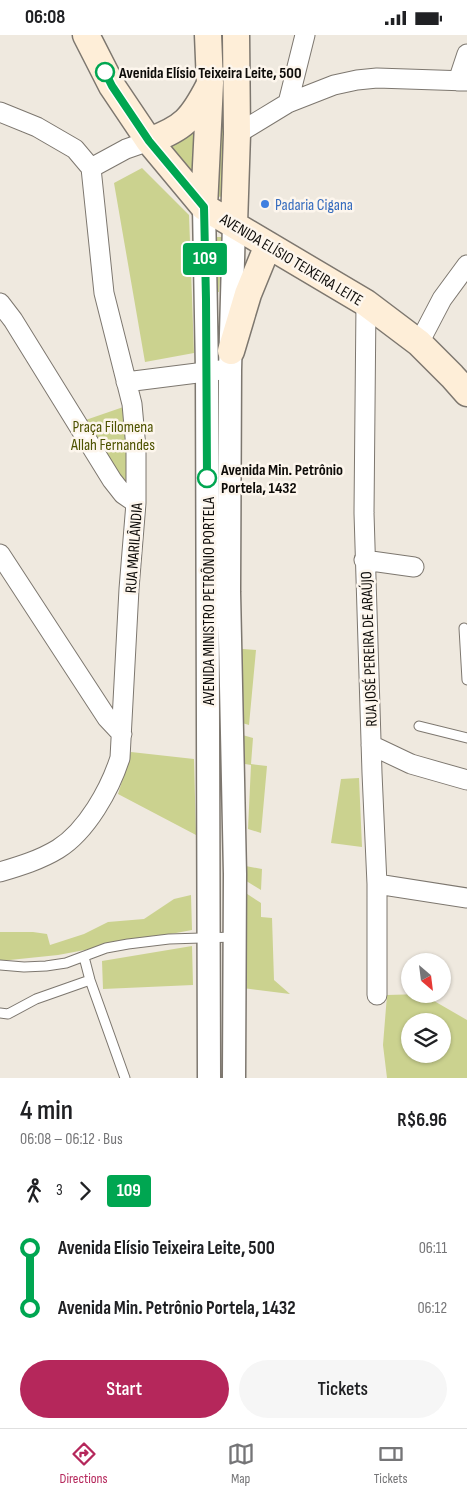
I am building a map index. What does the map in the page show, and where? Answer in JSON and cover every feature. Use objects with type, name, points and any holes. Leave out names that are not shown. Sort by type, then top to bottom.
[{"type":"main road","name":"AVENIDA ELÍSIO TEIXEIRA LEITE","points":[[86,35],[112,86],[149,141],[204,207],[366,303],[419,343],[467,393]]},
{"type":"main road","name":"AVENIDA MINISTRO PETRÔNIO PORTELA","points":[[204,207],[210,83],[208,35]]},
{"type":"main road","name":"AVENIDA MINISTRO PETRÔNIO PORTELA","points":[[234,224],[237,134],[236,35]]},
{"type":"main road","points":[[149,141],[170,132],[192,116],[210,83]]},
{"type":"main road","points":[[230,360],[248,294],[268,245]]},
{"type":"street","points":[[288,103],[305,35]]},
{"type":"street","points":[[237,134],[288,103],[334,85],[357,80],[377,79],[462,81],[467,54]]},
{"type":"street","points":[[0,112],[37,127],[75,149],[91,168],[126,149],[149,141]]},
{"type":"street","name":"RUA MARILÂNDIA","points":[[0,872],[34,862],[59,849],[78,832],[98,805],[114,778],[120,758],[136,503],[135,431],[132,404],[104,293],[91,168]]},
{"type":"street","name":"AVENIDA MINISTRO PETRÔNIO PORTELA","points":[[204,207],[207,371],[210,1078]]},
{"type":"street","name":"AVENIDA MINISTRO PETRÔNIO PORTELA","points":[[234,224],[230,360],[229,592],[235,873],[234,1078]]},
{"type":"street","points":[[419,343],[442,299],[467,265]]},
{"type":"street","points":[[0,303],[18,328],[112,480],[123,494],[136,503]]},
{"type":"street","name":"RUA JOSÉ PEREIRA DE ARAÚJO","points":[[366,303],[364,560],[377,884],[376,995]]},
{"type":"street","points":[[126,382],[207,371],[230,360]]},
{"type":"street","points":[[0,554],[106,718],[122,734]]},
{"type":"street","points":[[364,560],[414,567]]},
{"type":"street","points":[[371,745],[411,764],[467,780]]},
{"type":"street","points":[[377,884],[467,898]]},
{"type":"lane","points":[[464,628],[467,680]]},
{"type":"lane","points":[[418,726],[467,738]]},
{"type":"lane","points":[[0,965],[46,966],[66,963],[106,948],[128,944],[169,939],[235,937]]},
{"type":"lane","points":[[84,957],[90,980],[125,1078]]},
{"type":"lane","points":[[0,1013],[8,1014],[36,999],[90,980]]},
{"type":"green space","points":[[210,83],[204,207],[161,155]]},
{"type":"green space","points":[[224,98],[226,196],[217,197],[215,164]]},
{"type":"green space","points":[[142,168],[189,215],[194,353],[145,362],[114,183]]},
{"type":"green space","points":[[215,237],[223,237],[219,292],[214,292]]},
{"type":"green space","name":"Praça Filomena Allah Fernandes","points":[[132,404],[136,503],[77,423]]},
{"type":"green space","points":[[230,648],[256,650],[249,725],[232,720]]},
{"type":"green space","points":[[232,732],[253,738],[251,764],[267,766],[261,833],[248,829],[251,765],[233,762]]},
{"type":"green space","points":[[131,752],[194,759],[196,835],[118,794]]},
{"type":"green space","points":[[359,778],[362,847],[331,843],[341,779]]},
{"type":"green space","points":[[235,864],[262,869],[261,890],[235,874]]},
{"type":"green space","points":[[235,886],[261,903],[261,917],[272,918],[274,980],[290,994],[235,987]]},
{"type":"green space","points":[[191,895],[192,930],[58,955],[0,961],[0,932],[47,934],[50,945],[84,934],[108,922],[144,919],[174,899]]},
{"type":"green space","points":[[192,946],[193,985],[103,989],[102,961]]},
{"type":"green space","points":[[387,995],[401,995],[401,1003],[438,1003],[467,1020],[467,1078],[387,1078],[383,1045]]},
{"type":"bus line","name":"109","points":[[105,72],[112,86],[149,141],[204,207],[207,478]]},
{"type":"place","name":"Avenida Elísio Teixeira Leite, 500","points":[[105,72]]},
{"type":"place","name":"Padaria Cigana","points":[[265,204]]},
{"type":"place","name":"Avenida Min. Petrônio Portela, 1432","points":[[207,478]]}]
